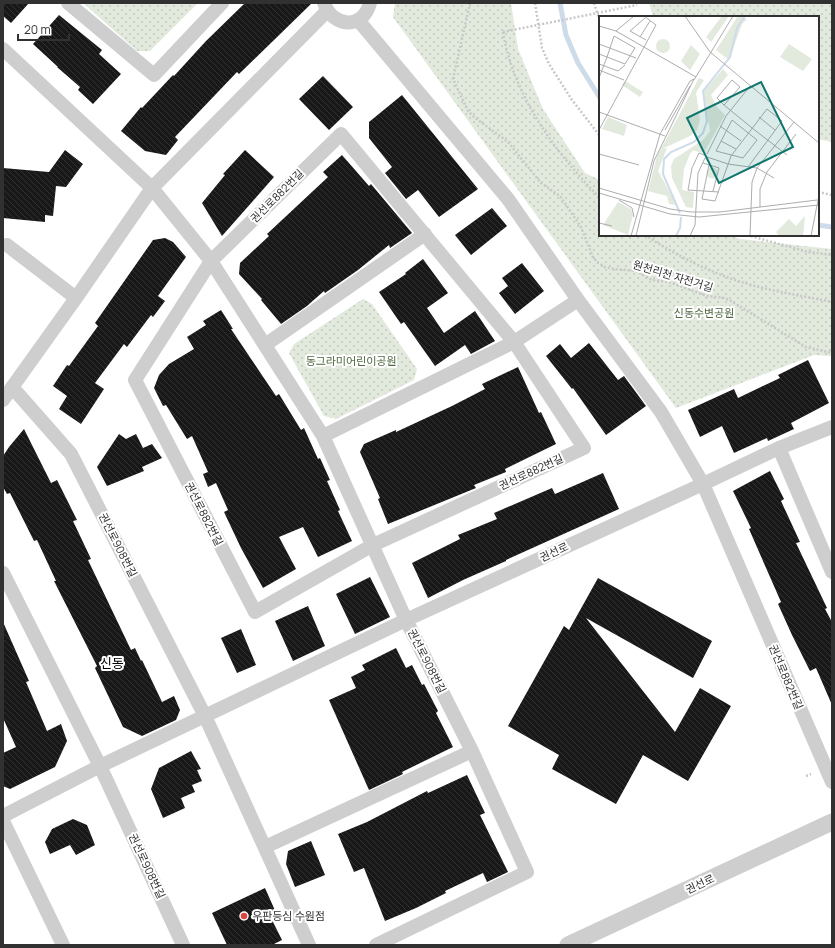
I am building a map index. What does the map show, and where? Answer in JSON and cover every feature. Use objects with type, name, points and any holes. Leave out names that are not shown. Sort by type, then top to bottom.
[{"type":"street","points":[[68,3],[154,75],[222,3]]},
{"type":"street","points":[[3,400],[152,188],[325,7],[331,16],[337,20],[351,22],[358,20],[364,15],[370,3]]},
{"type":"street","name":"권선로882번길","points":[[358,20],[508,199],[578,300],[662,412],[703,484],[832,782]]},
{"type":"street","points":[[3,49],[152,188],[211,261],[324,436],[406,620]]},
{"type":"street","name":"권선로882번길","points":[[341,134],[514,342],[584,448],[373,545],[255,612],[135,380],[211,261],[341,134]]},
{"type":"street","points":[[265,346],[425,234]]},
{"type":"street","points":[[7,245],[76,298]]},
{"type":"street","points":[[324,436],[514,342],[578,300]]},
{"type":"street","name":"권선로908번길","points":[[12,387],[72,454],[205,716]]},
{"type":"street","points":[[703,484],[779,448],[832,427]]},
{"type":"street","points":[[779,448],[832,572]]},
{"type":"street","name":"권선로","points":[[406,620],[703,484]]},
{"type":"street","name":"권선로908번길","points":[[3,573],[100,766],[183,945]]},
{"type":"street","name":"권선로908번길","points":[[100,766],[406,620],[472,751],[527,872],[376,945]]},
{"type":"street","points":[[205,716],[309,945]]},
{"type":"street","points":[[265,847],[472,751]]},
{"type":"street","points":[[3,816],[100,766]]},
{"type":"street","points":[[3,821],[63,945]]},
{"type":"street","name":"권선로","points":[[568,945],[832,822]]},
{"type":"path","name":"원천리천 자전거길","points":[[470,3],[453,79],[468,111],[474,118],[508,142],[541,183],[560,196],[581,227],[592,257],[598,263],[605,267],[614,269],[636,271],[652,280],[669,282],[707,296],[725,298],[806,346],[832,353]]},
{"type":"path","points":[[535,3],[542,48],[549,64],[572,100],[599,135]]},
{"type":"path","points":[[594,3],[599,19]]},
{"type":"path","points":[[599,197],[575,171],[555,146],[534,114],[510,65],[503,32],[637,5]]},
{"type":"path","points":[[819,192],[832,195]]},
{"type":"path","points":[[647,236],[687,259],[731,278],[759,287],[832,302]]},
{"type":"path","points":[[751,236],[808,252],[832,255]]},
{"type":"green space","points":[[83,3],[198,3],[150,51],[137,51]]},
{"type":"green space","name":"신동수변공원","points":[[395,3],[511,3],[518,49],[543,109],[585,173],[599,180],[599,236],[732,236],[740,239],[832,249],[832,356],[814,355],[676,408],[393,17]]},
{"type":"green space","points":[[649,3],[832,3],[832,142],[819,139],[819,16],[653,16]]},
{"type":"green space","name":"동그라미어린이공원","points":[[363,299],[372,304],[417,369],[414,380],[336,419],[324,416],[289,353],[294,344]]},
{"type":"building","points":[[3,3],[29,3],[11,23],[3,16]]},
{"type":"building","points":[[245,3],[312,3],[239,74],[237,72],[175,137],[178,140],[166,155],[145,151],[121,131],[141,107],[142,108],[173,75],[174,76],[206,41]]},
{"type":"building","points":[[59,15],[102,50],[99,54],[121,74],[93,104],[78,90],[80,87],[33,44]]},
{"type":"building","points":[[323,76],[353,107],[329,130],[299,99]]},
{"type":"building","points":[[402,95],[478,189],[439,217],[418,190],[406,199],[385,173],[392,167],[369,138],[369,122]]},
{"type":"building","points":[[65,150],[83,164],[66,187],[56,186],[53,216],[45,215],[45,222],[3,218],[3,168],[49,172]]},
{"type":"building","points":[[245,150],[274,177],[222,236],[202,203],[225,175],[223,174]]},
{"type":"building","points":[[342,155],[369,186],[371,184],[412,233],[390,248],[389,245],[358,270],[325,293],[324,291],[307,306],[281,324],[261,300],[262,299],[239,274],[240,263],[269,236],[267,234],[328,177],[323,172]]},
{"type":"building","points":[[492,208],[507,226],[471,255],[455,235]]},
{"type":"building","points":[[165,238],[173,242],[186,257],[158,296],[165,301],[153,317],[151,315],[127,347],[124,344],[95,383],[104,389],[81,424],[59,409],[67,396],[53,386],[67,365],[69,366],[98,326],[95,323],[153,240]]},
{"type":"building","points":[[423,259],[448,293],[427,308],[444,333],[475,311],[495,341],[471,354],[465,345],[435,366],[404,322],[401,324],[379,292],[406,274],[405,273]]},
{"type":"building","points":[[522,263],[544,291],[515,314],[499,293],[508,286],[502,278]]},
{"type":"building","points":[[221,310],[233,329],[231,329],[276,396],[279,394],[301,430],[304,428],[318,459],[320,458],[330,480],[327,481],[340,510],[338,511],[352,541],[318,557],[303,527],[279,537],[296,569],[263,588],[241,548],[224,512],[228,510],[216,483],[208,487],[203,474],[208,472],[192,436],[187,439],[166,405],[163,406],[154,388],[159,375],[169,364],[194,349],[187,337],[206,325],[203,321]]},
{"type":"building","points":[[589,343],[618,380],[624,376],[646,406],[606,435],[573,388],[572,389],[546,356],[560,344],[571,358]]},
{"type":"building","points":[[808,360],[829,403],[791,423],[794,429],[768,441],[767,438],[734,453],[722,426],[700,437],[688,410],[734,389],[738,398],[780,378],[778,375]]},
{"type":"building","points":[[518,367],[539,413],[541,412],[556,444],[505,469],[506,472],[474,485],[476,488],[388,524],[378,499],[380,498],[360,452],[364,444],[396,430],[396,432],[452,406],[485,389],[482,384]]},
{"type":"building","points":[[24,429],[51,483],[57,480],[77,520],[73,521],[91,559],[88,560],[131,650],[135,648],[162,702],[174,696],[180,710],[176,720],[142,736],[123,727],[95,668],[97,666],[54,581],[56,581],[37,540],[34,541],[10,493],[7,494],[3,487],[3,456]]},
{"type":"building","points":[[119,434],[126,439],[136,434],[143,448],[152,444],[162,458],[142,467],[144,471],[107,486],[97,467]]},
{"type":"building","points":[[770,471],[784,499],[781,501],[800,542],[796,543],[827,608],[825,609],[832,622],[832,705],[816,668],[810,671],[792,635],[778,604],[781,602],[749,529],[751,528],[733,491]]},
{"type":"building","points":[[603,473],[619,509],[463,580],[428,598],[412,563],[460,539],[458,535],[497,519],[494,513],[552,488],[555,494]]},
{"type":"building","points":[[370,577],[390,617],[355,634],[336,594]]},
{"type":"building","points":[[598,578],[712,641],[693,678],[586,618],[675,732],[700,688],[731,706],[688,781],[643,755],[616,804],[552,769],[559,755],[508,726],[564,626],[569,630]]},
{"type":"building","points":[[308,606],[325,646],[293,661],[275,621]]},
{"type":"building","points":[[3,622],[29,681],[26,682],[47,731],[61,724],[67,741],[55,767],[10,789],[3,786],[3,753],[16,747],[3,718]]},
{"type":"building","points":[[241,629],[256,665],[237,673],[221,638]]},
{"type":"building","points":[[396,648],[406,668],[412,665],[422,685],[424,684],[438,711],[436,713],[453,747],[402,772],[403,774],[369,790],[329,700],[356,688],[351,677],[365,670],[362,665]]},
{"type":"building","points":[[191,751],[201,769],[197,770],[202,781],[192,785],[195,792],[181,798],[185,808],[163,818],[151,789],[159,768]]},
{"type":"building","points":[[467,775],[485,813],[480,815],[508,872],[487,882],[483,873],[445,891],[446,893],[416,908],[385,921],[364,868],[354,872],[338,834],[367,822],[427,791],[428,793]]},
{"type":"building","points":[[73,819],[87,825],[95,845],[76,855],[70,845],[50,854],[45,842],[52,829]]},
{"type":"building","points":[[311,841],[325,875],[295,887],[286,864],[288,851]]},
{"type":"building","name":"우판등심 수원점","points":[[265,888],[277,915],[271,918],[282,940],[272,945],[227,945],[212,913]]},
{"type":"waterway","points":[[560,3],[566,35],[578,63],[599,96]]},
{"type":"waterway","points":[[819,225],[832,227]]},
{"type":"place","name":"우판등심 수원점","points":[[244,916]]},
{"type":"district","name":"신동","points":[[112,663]]}]
